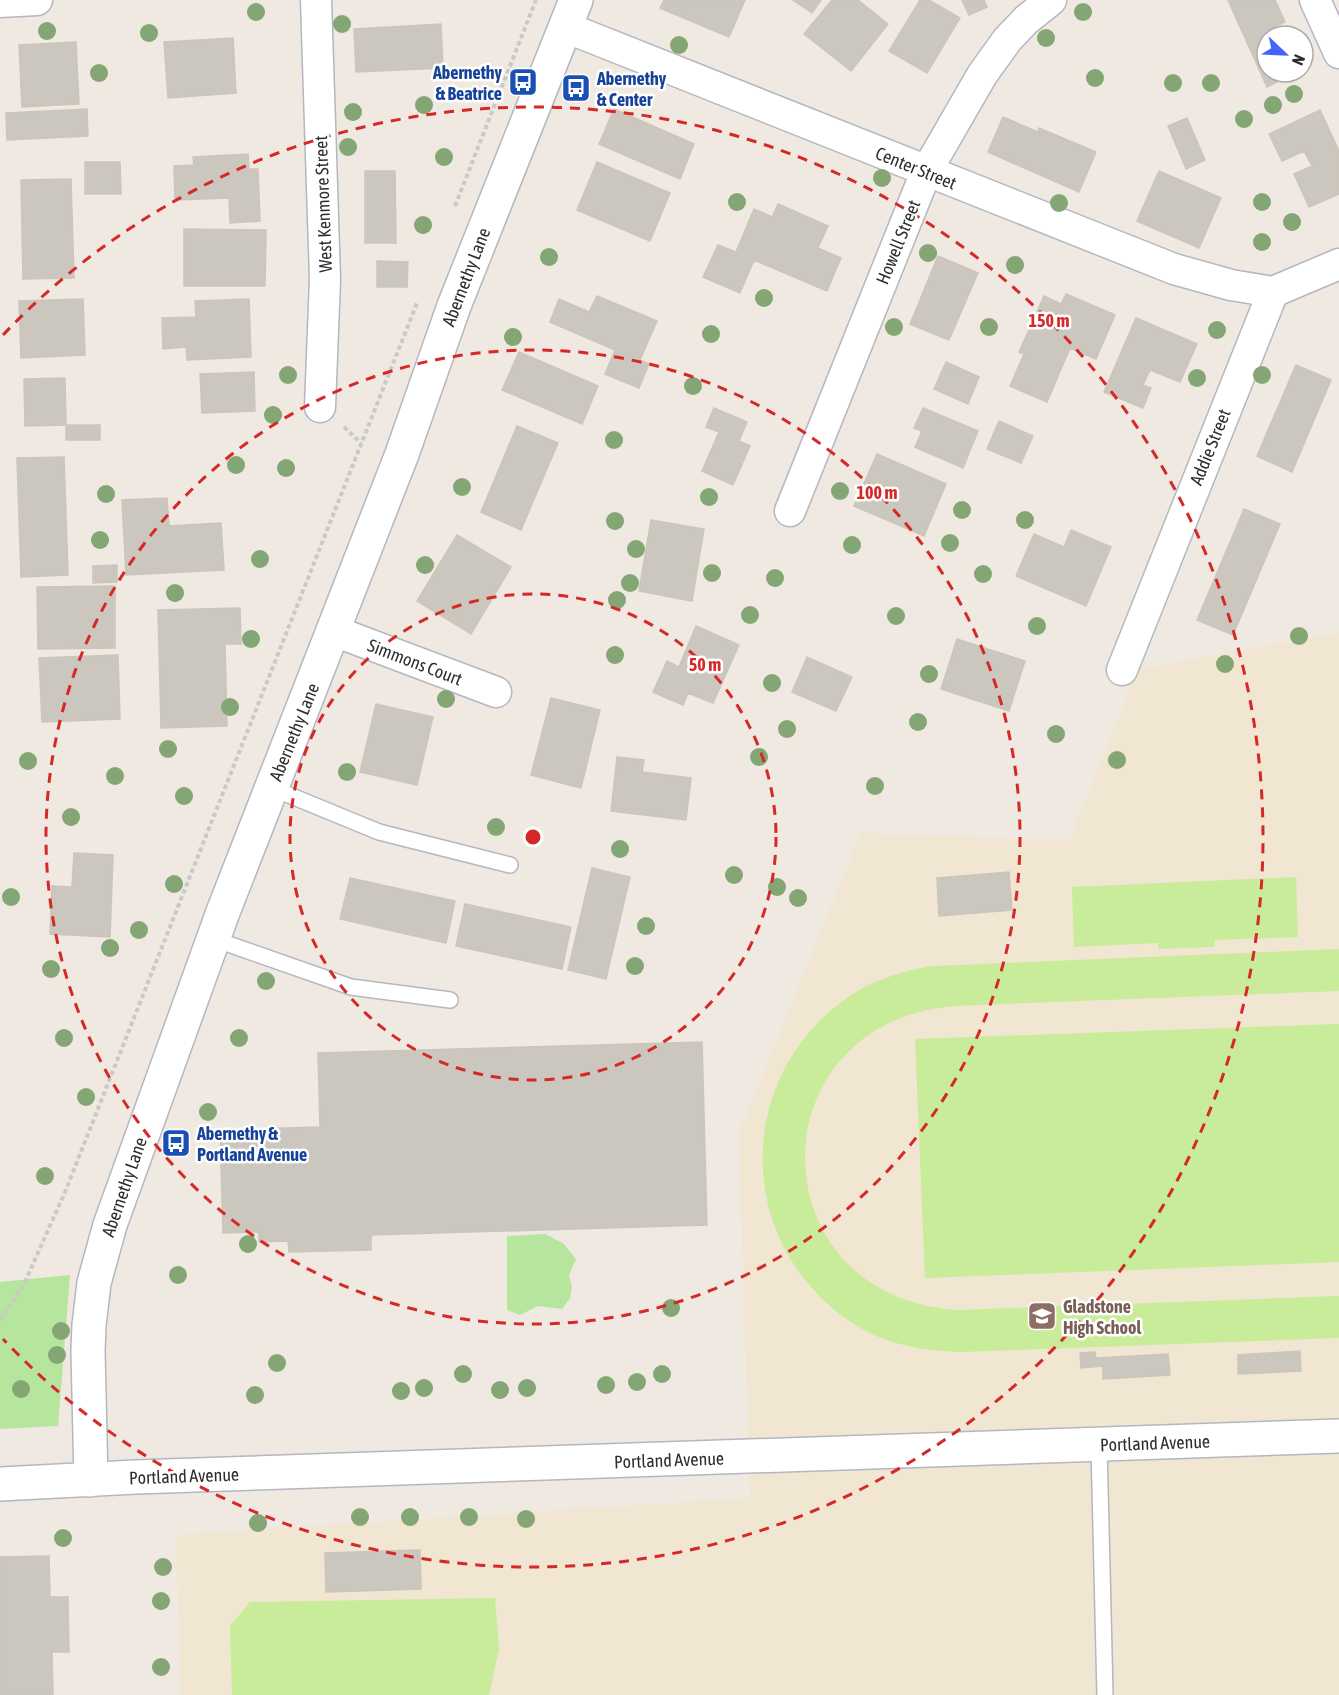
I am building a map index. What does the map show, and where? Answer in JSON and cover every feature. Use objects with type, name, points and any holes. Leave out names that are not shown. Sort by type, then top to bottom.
[{"type":"street","points":[[0,2],[37,0]]},
{"type":"street","name":"West Kenmore Street","points":[[316,0],[326,279],[320,407]]},
{"type":"street","name":"Howell Street","points":[[790,512],[926,172],[982,75],[1007,40],[1026,20],[1051,0]]},
{"type":"street","points":[[1315,0],[1339,54]]},
{"type":"street","name":"Center Street","points":[[571,13],[926,172],[1174,269],[1231,285],[1273,292]]},
{"type":"street","name":"Abernethy Lane","points":[[91,1480],[88,1351],[92,1295],[96,1272],[110,1225],[214,939],[402,454],[454,306],[571,13]]},
{"type":"street","points":[[1273,292],[1339,264]]},
{"type":"street","name":"Addie Street","points":[[1122,670],[1273,292]]},
{"type":"street","name":"Simmons Court","points":[[334,631],[496,692]]},
{"type":"street","name":"Portland Avenue","points":[[0,1484],[1339,1436]]},
{"type":"lane","points":[[272,788],[379,832],[510,865]]},
{"type":"lane","points":[[214,939],[351,987],[450,1000]]},
{"type":"lane","points":[[1100,1445],[1105,1695]]},
{"type":"path","points":[[453,211],[536,0]]},
{"type":"path","points":[[0,1320],[28,1277],[64,1192],[420,296]]},
{"type":"shaded area","name":"Gladstone High School","points":[[1339,633],[1339,1695],[181,1695],[176,1535],[750,1498],[739,1133],[861,833],[1069,841],[1138,669]]},
{"type":"green space","points":[[1296,877],[1298,937],[1215,940],[1214,947],[1158,949],[1158,943],[1074,947],[1072,887]]},
{"type":"green space","points":[[1339,949],[1339,991],[955,1006],[889,1023],[842,1059],[814,1106],[805,1160],[815,1213],[844,1260],[892,1294],[959,1310],[1339,1296],[1339,1338],[961,1352],[931,1350],[881,1338],[856,1325],[822,1299],[795,1266],[776,1230],[766,1193],[763,1154],[767,1116],[779,1080],[798,1046],[824,1017],[856,992],[893,975],[933,966]]},
{"type":"green space","points":[[1339,1024],[1339,1262],[925,1278],[915,1039]]},
{"type":"green space","points":[[545,1234],[563,1243],[576,1259],[569,1275],[572,1287],[570,1298],[562,1309],[538,1306],[520,1315],[507,1310],[507,1236]]},
{"type":"green space","points":[[70,1275],[58,1426],[0,1429],[0,1282]]},
{"type":"green space","points":[[495,1598],[499,1648],[489,1695],[232,1695],[230,1626],[250,1602]]},
{"type":"building","points":[[664,0],[745,0],[729,37],[660,8]]},
{"type":"building","points":[[793,0],[821,0],[812,13]]},
{"type":"building","points":[[832,0],[858,0],[888,24],[851,71],[804,34]]},
{"type":"building","points":[[920,0],[929,0],[960,18],[927,73],[889,51]]},
{"type":"building","points":[[962,0],[984,0],[987,7],[969,15]]},
{"type":"building","points":[[1228,0],[1275,0],[1285,22],[1255,24],[1255,60]]},
{"type":"building","points":[[441,24],[443,68],[356,72],[354,29]]},
{"type":"building","points":[[233,38],[236,93],[168,98],[164,42]]},
{"type":"building","points":[[76,42],[79,104],[22,107],[19,45]]},
{"type":"building","points":[[87,109],[88,136],[7,140],[6,113]]},
{"type":"building","points":[[614,109],[694,144],[680,179],[599,144]]},
{"type":"building","points":[[1320,110],[1339,151],[1339,194],[1309,207],[1294,174],[1312,166],[1304,151],[1282,161],[1269,134]]},
{"type":"building","points":[[1003,117],[1038,132],[1039,128],[1096,152],[1079,192],[988,152]]},
{"type":"building","points":[[1187,118],[1205,160],[1186,169],[1168,126]]},
{"type":"building","points":[[248,154],[249,169],[258,169],[260,221],[230,223],[229,198],[175,200],[174,166],[194,165],[193,157]]},
{"type":"building","points":[[85,162],[120,162],[121,194],[85,194]]},
{"type":"building","points":[[597,162],[670,193],[650,241],[577,210]]},
{"type":"building","points":[[365,171],[395,171],[396,243],[365,243]]},
{"type":"building","points":[[1159,171],[1221,198],[1199,248],[1137,221]]},
{"type":"building","points":[[71,179],[74,278],[23,279],[21,180]]},
{"type":"building","points":[[778,204],[828,226],[818,248],[841,258],[827,291],[754,260],[740,293],[703,277],[718,245],[736,252],[754,209],[772,217]]},
{"type":"building","points":[[184,229],[266,230],[265,286],[184,286]]},
{"type":"building","points":[[938,256],[978,273],[949,340],[910,324]]},
{"type":"building","points":[[377,261],[408,262],[407,287],[377,287]]},
{"type":"building","points":[[1066,294],[1115,315],[1096,359],[1070,348],[1047,402],[1010,386],[1024,354],[1019,352],[1044,296],[1061,304]]},
{"type":"building","points":[[597,296],[657,321],[640,360],[649,364],[639,388],[605,374],[615,350],[550,322],[559,299],[589,312]]},
{"type":"building","points":[[83,299],[85,355],[21,358],[19,301]]},
{"type":"building","points":[[249,299],[251,357],[187,360],[186,347],[163,349],[162,318],[196,317],[195,301]]},
{"type":"building","points":[[1136,318],[1197,344],[1180,382],[1150,370],[1143,385],[1151,388],[1143,408],[1104,392]]},
{"type":"building","points":[[519,352],[598,386],[582,424],[502,390]]},
{"type":"building","points":[[946,362],[979,377],[968,404],[934,389]]},
{"type":"building","points":[[1296,365],[1331,380],[1292,472],[1257,456]]},
{"type":"building","points":[[254,372],[255,411],[202,413],[200,374]]},
{"type":"building","points":[[65,378],[66,425],[25,426],[24,379]]},
{"type":"building","points":[[714,408],[747,422],[739,441],[750,446],[733,485],[702,471],[719,432],[706,427]]},
{"type":"building","points":[[923,408],[978,431],[963,468],[915,447],[922,431],[914,428]]},
{"type":"building","points":[[999,421],[1033,436],[1021,463],[987,449]]},
{"type":"building","points":[[66,425],[100,425],[100,440],[66,440]]},
{"type":"building","points":[[517,426],[558,443],[521,530],[481,512]]},
{"type":"building","points":[[877,454],[946,484],[924,536],[854,506]]},
{"type":"building","points":[[64,457],[68,575],[21,577],[17,458]]},
{"type":"building","points":[[167,498],[169,526],[221,523],[224,570],[126,575],[122,500]]},
{"type":"building","points":[[1244,509],[1280,524],[1233,635],[1197,620]]},
{"type":"building","points":[[651,520],[704,529],[692,601],[639,591]]},
{"type":"building","points":[[1071,530],[1111,547],[1086,606],[1016,576],[1034,534],[1064,547]]},
{"type":"building","points":[[457,535],[511,567],[471,634],[417,601]]},
{"type":"building","points":[[117,565],[117,582],[93,583],[93,566]]},
{"type":"building","points":[[115,586],[115,648],[38,649],[37,587]]},
{"type":"building","points":[[240,608],[241,644],[225,644],[227,726],[161,728],[158,610]]},
{"type":"building","points":[[696,626],[739,645],[713,703],[688,693],[683,705],[653,692],[667,661],[679,667]]},
{"type":"building","points":[[957,639],[1025,661],[1009,711],[941,689]]},
{"type":"building","points":[[118,655],[120,719],[42,722],[39,658]]},
{"type":"building","points":[[807,657],[852,677],[836,711],[792,692]]},
{"type":"building","points":[[551,698],[600,710],[581,788],[531,775]]},
{"type":"building","points":[[376,704],[433,717],[417,785],[360,772]]},
{"type":"building","points":[[617,757],[644,760],[642,772],[691,778],[686,820],[611,811]]},
{"type":"building","points":[[74,853],[113,855],[110,937],[50,934],[52,886],[72,887]]},
{"type":"building","points":[[592,868],[630,877],[606,979],[568,970]]},
{"type":"building","points":[[1009,872],[1012,910],[939,916],[937,878]]},
{"type":"building","points":[[350,878],[455,901],[446,943],[340,919]]},
{"type":"building","points":[[465,904],[571,927],[562,969],[456,946]]},
{"type":"building","points":[[702,1042],[707,1225],[371,1235],[371,1250],[289,1252],[288,1241],[259,1242],[259,1232],[223,1233],[220,1130],[320,1127],[318,1053]]},
{"type":"building","points":[[1300,1351],[1301,1371],[1238,1374],[1238,1355]]},
{"type":"building","points":[[1095,1352],[1096,1358],[1168,1354],[1170,1375],[1103,1379],[1103,1366],[1081,1368],[1080,1353]]},
{"type":"building","points":[[420,1550],[421,1589],[326,1592],[325,1553]]},
{"type":"building","points":[[49,1556],[50,1597],[68,1597],[69,1652],[52,1652],[53,1695],[0,1695],[0,1557]]},
{"type":"place","name":"Abernethy & Beatrice","points":[[523,82]]},
{"type":"place","name":"Abernethy & Center","points":[[576,88]]},
{"type":"place","name":"Abernethy & Portland Avenue","points":[[176,1143]]},
{"type":"place","name":"Gladstone High School","points":[[1042,1316]]}]
